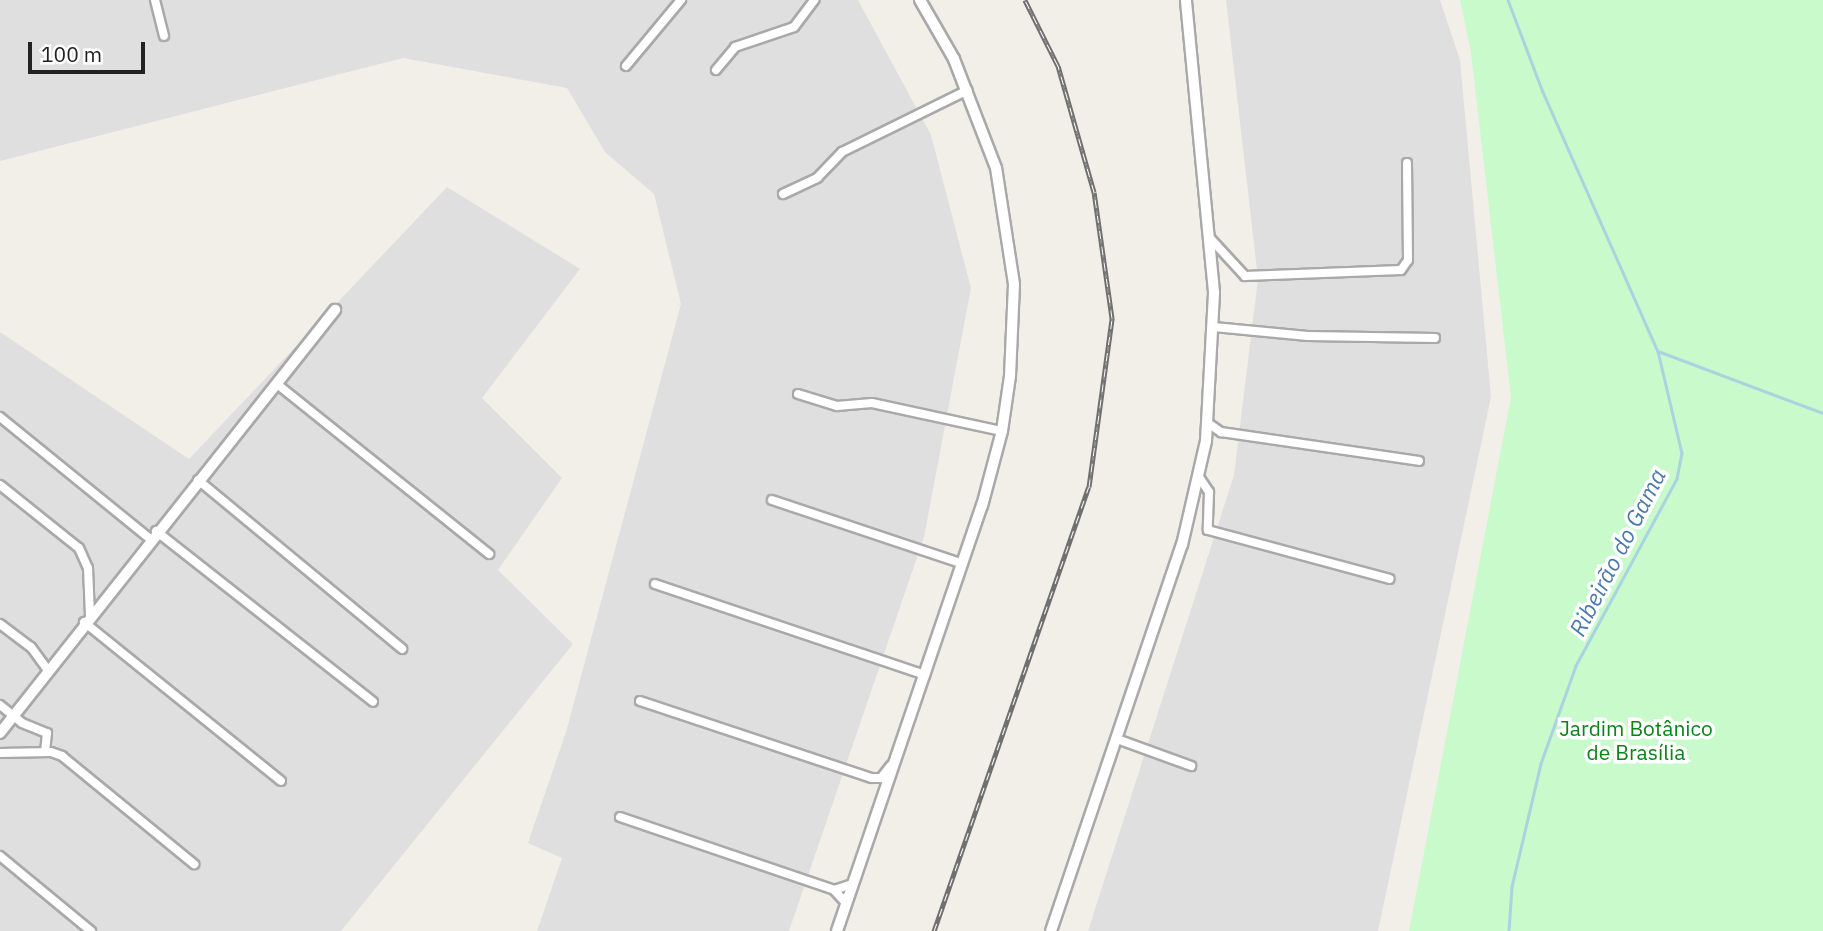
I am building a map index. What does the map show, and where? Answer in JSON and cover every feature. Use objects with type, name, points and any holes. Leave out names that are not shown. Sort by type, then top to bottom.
[{"type":"street","points":[[155,0],[164,36]]},
{"type":"street","points":[[626,65],[681,0]]},
{"type":"street","points":[[716,71],[735,47],[794,27],[814,0]]},
{"type":"street","points":[[837,931],[963,564],[1002,431],[1013,328],[1009,233],[996,169],[968,90],[920,0]]},
{"type":"street","points":[[1051,931],[1182,545],[1209,423],[1214,327],[1209,237],[1186,0]]},
{"type":"street","points":[[783,194],[817,177],[842,152],[968,90]]},
{"type":"street","points":[[1209,237],[1245,276],[1401,270],[1408,260],[1407,163]]},
{"type":"street","points":[[0,733],[153,535],[278,384],[335,310]]},
{"type":"street","points":[[1214,327],[1297,335],[1435,338]]},
{"type":"street","points":[[278,384],[489,554]]},
{"type":"street","points":[[798,394],[837,406],[872,403],[1002,431]]},
{"type":"street","points":[[0,416],[373,702]]},
{"type":"street","points":[[1209,423],[1221,432],[1419,461]]},
{"type":"street","points":[[1206,441],[1221,432]]},
{"type":"street","points":[[1199,477],[1209,492],[1208,530],[1389,579]]},
{"type":"street","points":[[198,480],[402,649]]},
{"type":"street","points":[[0,485],[79,548],[88,568],[87,619]]},
{"type":"street","points":[[772,500],[963,564]]},
{"type":"street","points":[[655,583],[925,675]]},
{"type":"street","points":[[87,619],[281,781]]},
{"type":"street","points":[[0,624],[31,647],[48,670]]},
{"type":"street","points":[[640,701],[872,778],[883,776],[895,759]]},
{"type":"street","points":[[0,705],[12,717],[47,733],[45,752]]},
{"type":"street","points":[[1117,739],[1191,766]]},
{"type":"street","points":[[0,753],[45,752],[62,756],[194,864]]},
{"type":"street","points":[[620,817],[834,890],[846,903]]},
{"type":"street","points":[[0,856],[92,931]]},
{"type":"street","points":[[834,890],[853,884]]},
{"type":"shaded area","points":[[0,0],[858,0],[931,135],[971,288],[924,537],[789,931],[537,931],[562,858],[528,843],[566,732],[681,304],[654,194],[605,152],[567,88],[403,58],[0,161]]},
{"type":"shaded area","points":[[1226,0],[1440,0],[1460,60],[1491,397],[1378,931],[1088,931],[1234,475],[1258,279]]},
{"type":"shaded area","points":[[447,187],[580,269],[482,398],[562,478],[498,570],[573,644],[341,931],[0,931],[0,332],[189,459]]},
{"type":"green space","name":"Jardim Botânico de Brasília","points":[[1460,0],[1823,0],[1823,931],[1409,931],[1511,397],[1471,53]]},
{"type":"waterway","name":"Ribeirão do Gama","points":[[1508,0],[1543,92],[1658,351],[1682,453],[1677,479],[1576,666],[1541,764],[1512,887],[1509,931]]},
{"type":"waterway","points":[[1658,351],[1823,413]]},
{"type":"railway","points":[[934,931],[1089,487],[1112,318],[1094,192],[1058,66],[1025,0]]}]
